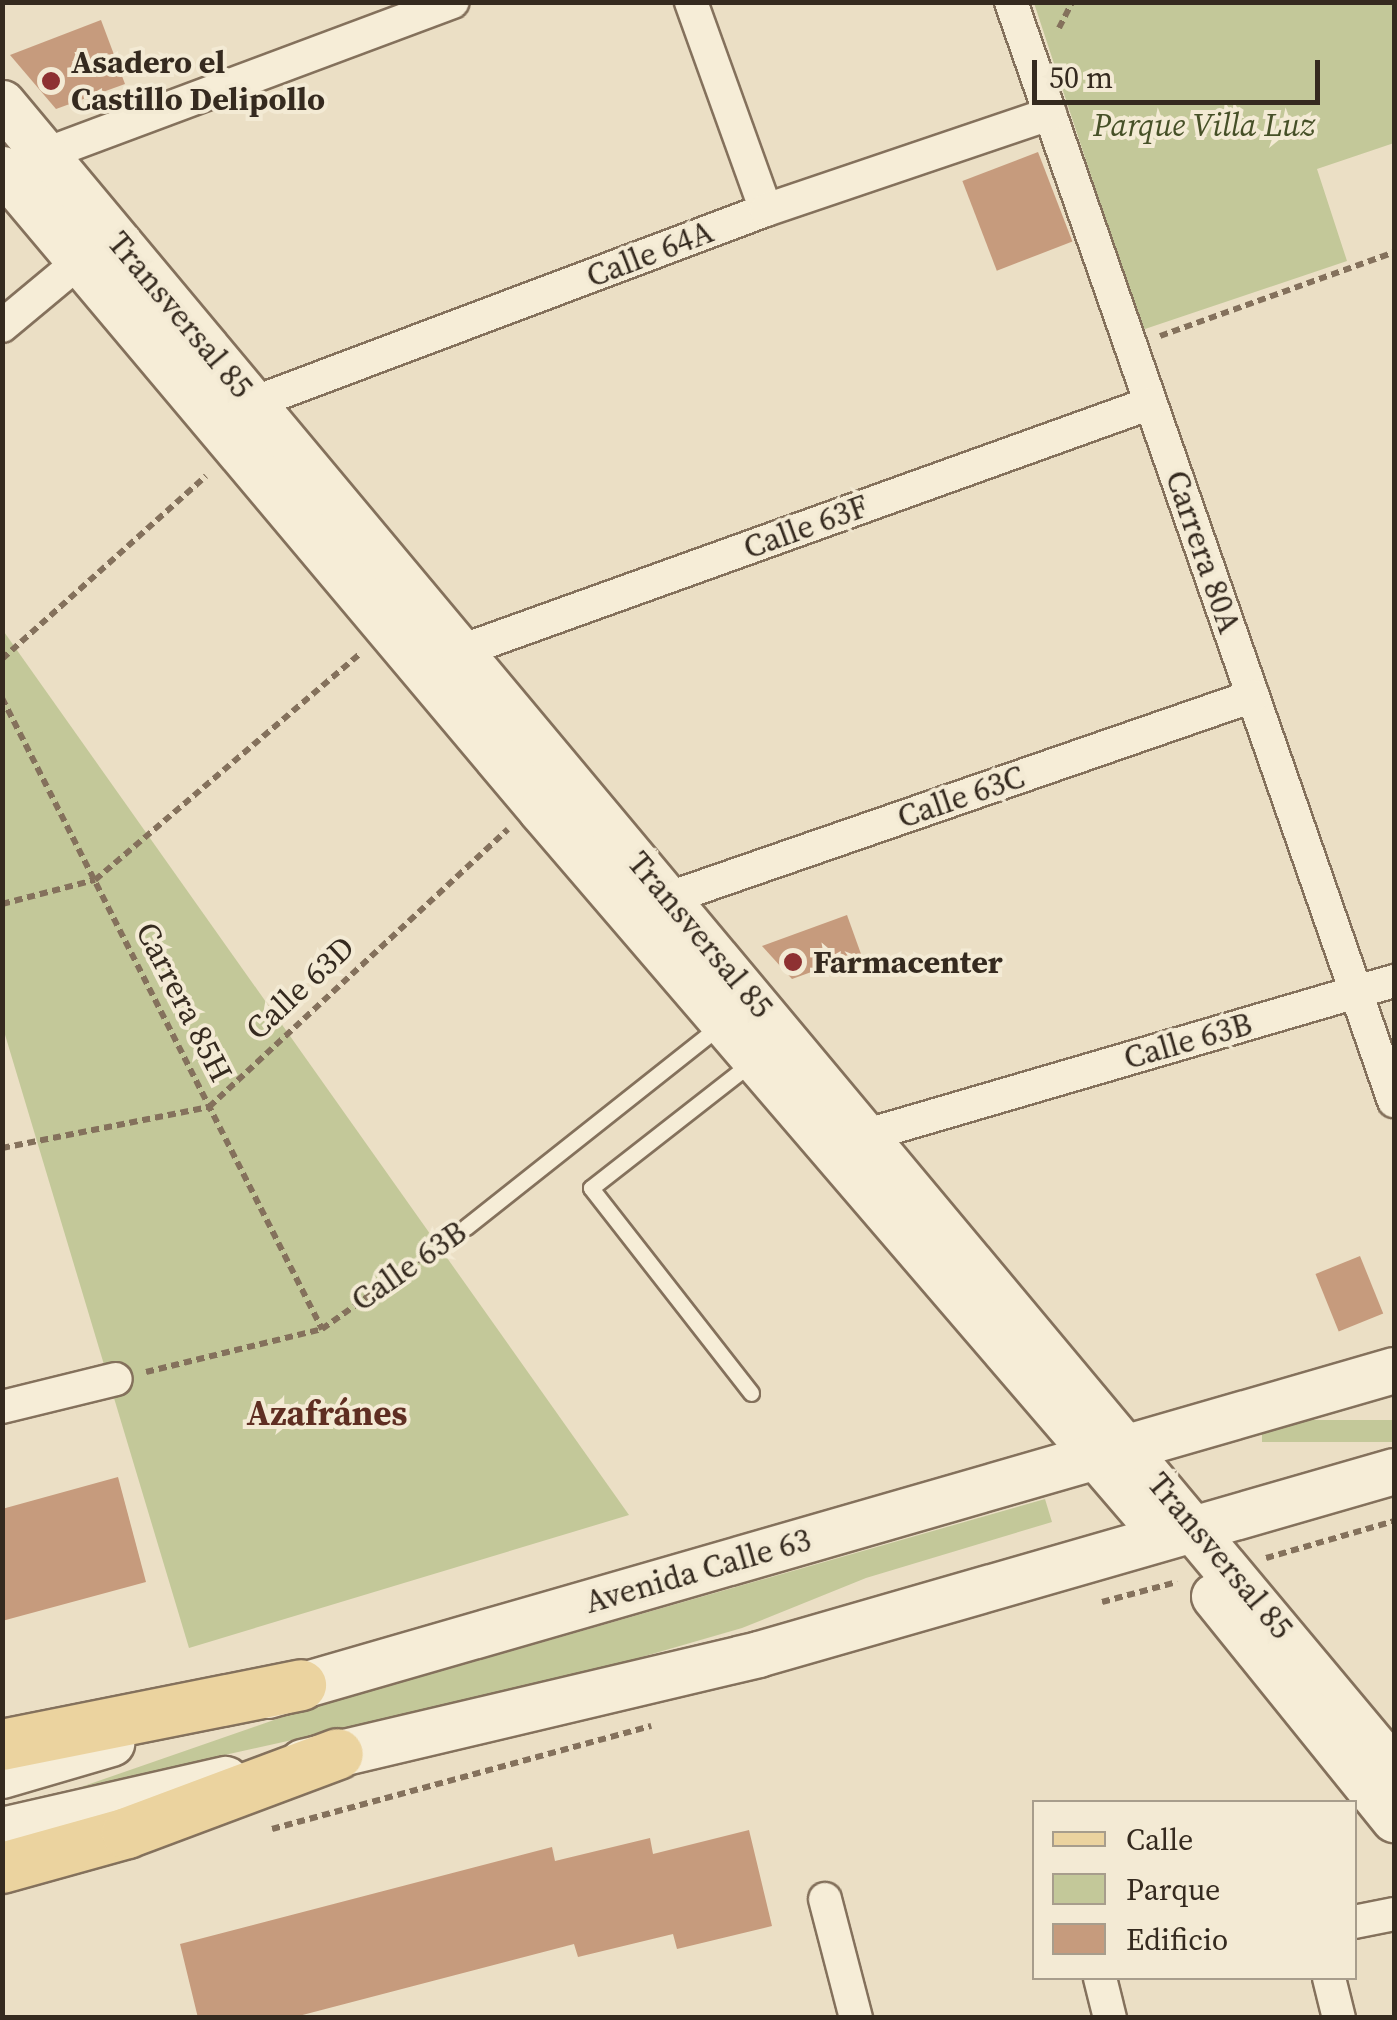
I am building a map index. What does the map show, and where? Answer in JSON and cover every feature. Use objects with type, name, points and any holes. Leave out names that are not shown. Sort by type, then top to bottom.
[{"type":"main road","points":[[2,1745],[301,1685]]},
{"type":"main road","points":[[2,1868],[127,1833],[338,1754]]},
{"type":"street","points":[[46,154],[453,2]]},
{"type":"street","points":[[692,2],[766,210]]},
{"type":"street","name":"Carrera 80A","points":[[1011,2],[1394,1101]]},
{"type":"street","name":"Transversal 85","points":[[2,103],[669,898],[739,1012],[754,1060],[1394,1770]]},
{"type":"street","name":"Calle 64A","points":[[253,402],[766,210],[1050,114]]},
{"type":"street","points":[[2,124],[35,163],[84,200]]},
{"type":"street","name":"Transversal 85","points":[[2,169],[541,810],[739,1012],[867,1135],[1111,1452]]},
{"type":"street","points":[[2,326],[80,261]]},
{"type":"street","name":"Calle 63F","points":[[461,651],[1151,403]]},
{"type":"street","name":"Calle 63C","points":[[669,898],[1253,696]]},
{"type":"street","name":"Calle 63B","points":[[867,1135],[1394,981]]},
{"type":"street","name":"Avenida Calle 63","points":[[2,1776],[301,1685],[1394,1370]]},
{"type":"street","points":[[2,1407],[116,1379]]},
{"type":"street","points":[[2,1830],[758,1654],[1394,1471]]},
{"type":"street","name":"Transversal 85","points":[[1181,1532],[1394,1819]]},
{"type":"street","points":[[824,1899],[856,2018]]},
{"type":"street","points":[[1357,1921],[1394,1914]]},
{"type":"street","points":[[1100,1980],[1110,2018]]},
{"type":"street","points":[[1330,1980],[1339,2018]]},
{"type":"lane","name":"Calle 63B","points":[[466,1227],[739,1012]]},
{"type":"lane","points":[[752,1394],[591,1188],[754,1060]]},
{"type":"path","points":[[1131,347],[1394,252]]},
{"type":"path","points":[[2,659],[237,448]]},
{"type":"path","points":[[2,904],[94,880],[388,630]]},
{"type":"path","name":"Carrera 85H","points":[[2,698],[322,1329]]},
{"type":"path","name":"Calle 63D","points":[[209,1106],[515,823],[541,810]]},
{"type":"path","points":[[2,1148],[209,1106]]},
{"type":"path","name":"Calle 63B","points":[[116,1379],[322,1329],[466,1227]]},
{"type":"path","points":[[259,1833],[658,1724]]},
{"type":"green space","name":"Parque Villa Luz","points":[[1034,3],[1394,3],[1394,143],[1317,169],[1347,261],[1142,330]]},
{"type":"green space","points":[[2,629],[629,1515],[189,1648],[3,1028]]},
{"type":"green space","points":[[1262,1420],[1394,1420],[1394,1442],[1262,1442]]},
{"type":"green space","points":[[1045,1499],[1052,1522],[866,1578],[742,1628],[562,1680],[81,1787],[294,1713]]},
{"type":"building","points":[[101,20],[125,84],[56,109],[10,55]]},
{"type":"building","points":[[1038,152],[1072,242],[997,271],[962,181]]},
{"type":"building","points":[[847,915],[861,954],[792,979],[762,946]]},
{"type":"building","points":[[1360,1256],[1383,1313],[1339,1331],[1315,1274]]},
{"type":"building","points":[[118,1477],[146,1582],[2,1621],[2,1509]]},
{"type":"building","points":[[749,1830],[772,1926],[677,1949],[673,1934],[578,1957],[574,1944],[291,2018],[198,2018],[180,1944],[552,1847],[555,1861],[650,1838],[653,1854]]},
{"type":"place","name":"Asadero el Castillo Delipollo","points":[[51,81]]},
{"type":"place","name":"Farmacenter","points":[[793,962]]},
{"type":"district","name":"Azafránes","points":[[327,1413]]}]
